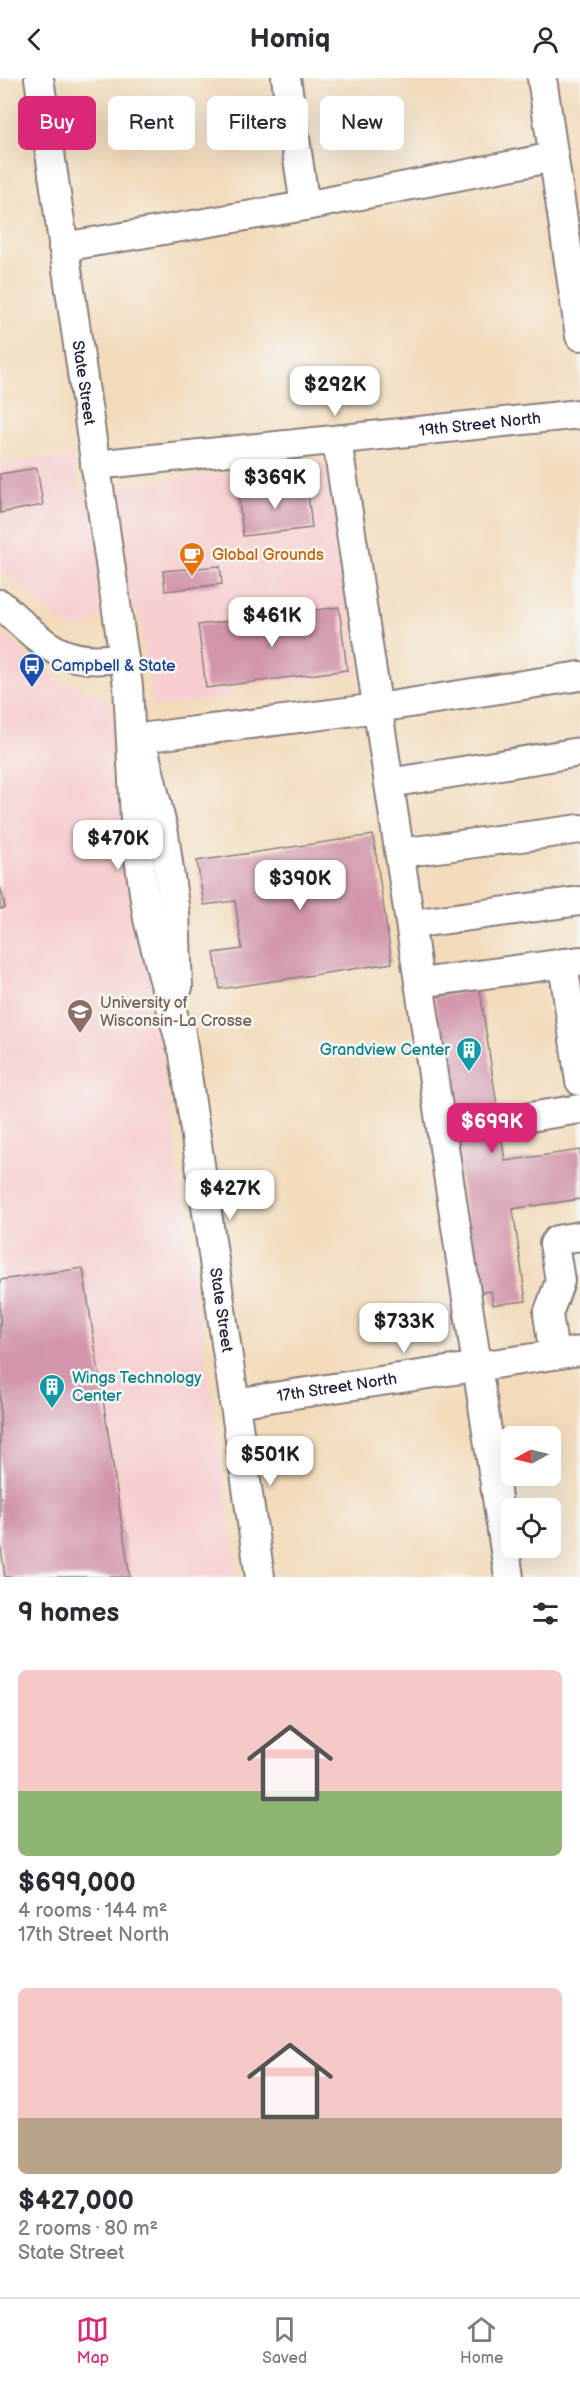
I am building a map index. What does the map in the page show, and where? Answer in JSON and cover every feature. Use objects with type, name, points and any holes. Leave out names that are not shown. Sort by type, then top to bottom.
[{"type":"street","name":"State Street","points":[[39,78],[123,657],[164,834],[175,913],[181,1044],[260,1577]]},
{"type":"street","points":[[286,78],[305,206]]},
{"type":"street","points":[[542,78],[580,336]]},
{"type":"street","points":[[63,247],[305,206],[554,157]]},
{"type":"street","name":"19th Street North","points":[[95,465],[580,414]]},
{"type":"street","points":[[337,440],[509,1577]]},
{"type":"street","points":[[0,604],[60,654],[87,660],[123,657]]},
{"type":"street","points":[[140,738],[378,708],[580,676]]},
{"type":"street","name":"State Street","points":[[128,686],[136,838],[148,919],[181,1044]]},
{"type":"street","points":[[389,783],[580,753]]},
{"type":"street","points":[[400,853],[580,829]]},
{"type":"street","points":[[411,924],[580,901]]},
{"type":"street","points":[[420,983],[572,962],[580,1081]]},
{"type":"street","points":[[530,1117],[580,1109]]},
{"type":"street","points":[[567,1353],[548,1314],[570,1280],[554,1244],[557,1240],[580,1236]]},
{"type":"street","name":"17th Street North","points":[[234,1403],[567,1353]]},
{"type":"shaded area","points":[[73,456],[78,489],[330,462],[358,675],[230,686],[232,698],[153,707],[139,611],[97,616],[86,627],[73,628],[64,624],[0,569],[0,464]]},
{"type":"shaded area","name":"University of Wisconsin-La Crosse","points":[[0,631],[58,681],[105,697],[112,713],[238,1577],[0,1577]]},
{"type":"building","points":[[37,468],[43,505],[0,513],[0,474]]},
{"type":"building","points":[[307,485],[312,528],[243,536],[238,493]]},
{"type":"building","name":"Global Grounds","points":[[220,566],[222,584],[165,591],[163,571]]},
{"type":"building","points":[[339,607],[347,670],[206,688],[198,625]]},
{"type":"building","points":[[373,835],[392,963],[220,989],[214,953],[242,949],[235,901],[204,905],[197,861]]},
{"type":"building","points":[[0,886],[5,908],[0,909]]},
{"type":"building","name":"Grandview Center","points":[[480,990],[505,1161],[580,1150],[580,1199],[513,1209],[526,1301],[493,1305],[491,1291],[477,1293],[434,997]]},
{"type":"building","name":"Wings Technology Center","points":[[83,1268],[130,1577],[5,1577],[0,1541],[0,1280]]},
{"type":"place","name":"Global Grounds","points":[[192,578]]},
{"type":"place","name":"Campbell & State","points":[[32,689]]},
{"type":"place","name":"University of Wisconsin-La Crosse","points":[[80,1035]]},
{"type":"place","name":"Grandview Center","points":[[469,1073]]},
{"type":"place","name":"Wings Technology Center","points":[[52,1410]]}]
